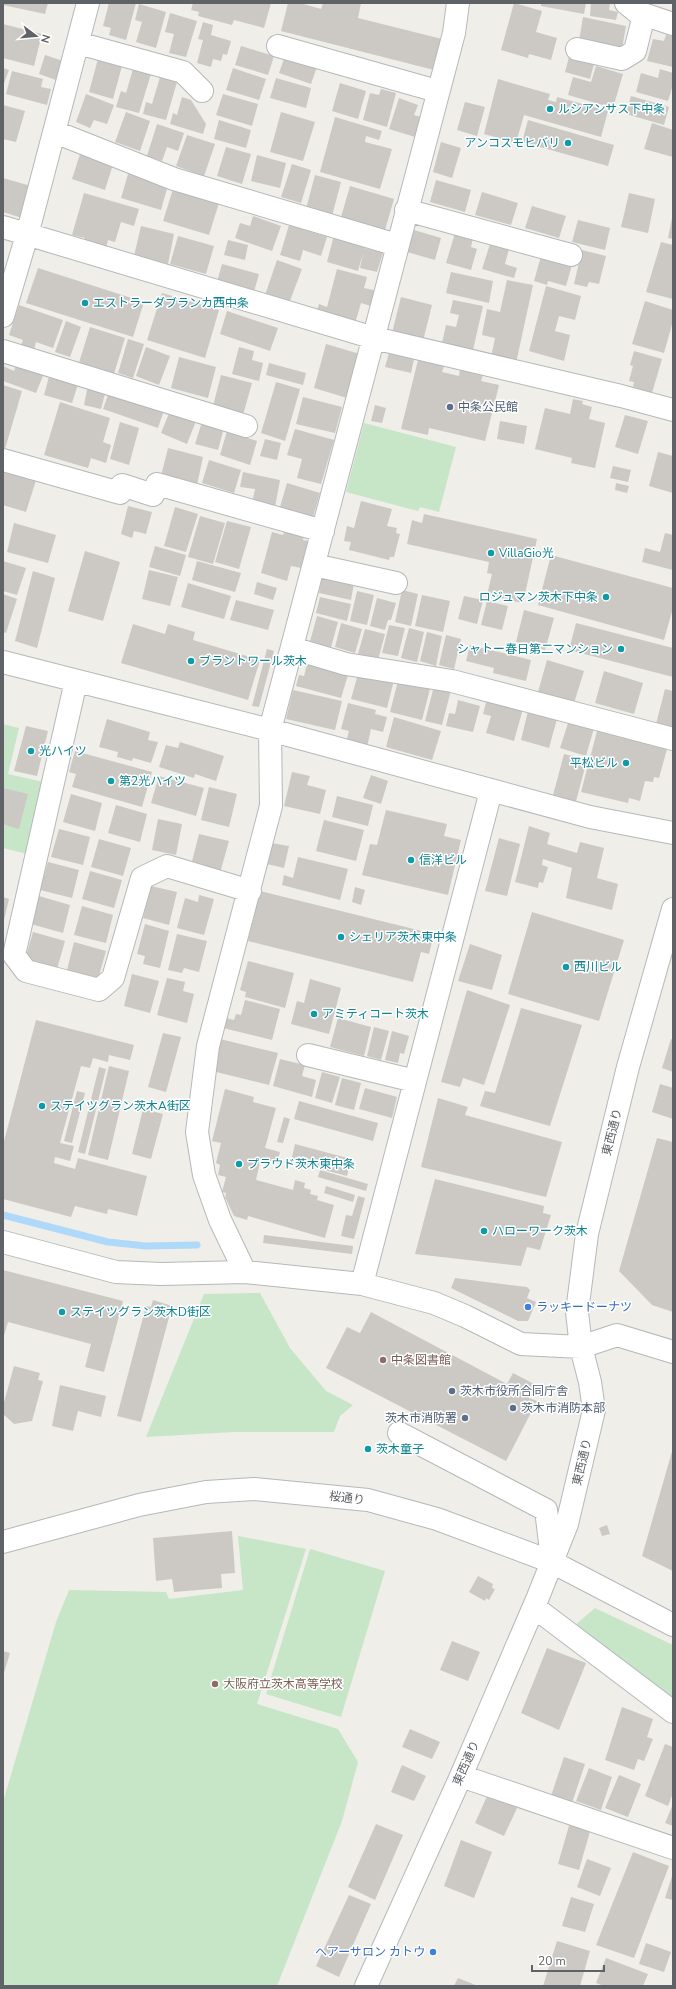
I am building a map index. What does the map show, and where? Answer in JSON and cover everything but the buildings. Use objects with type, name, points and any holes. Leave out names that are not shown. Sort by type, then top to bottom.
[{"type":"street","points":[[3,316],[55,132],[88,3]]},
{"type":"street","points":[[245,1272],[217,1212],[204,1175],[197,1132],[208,1046],[271,806],[270,730],[374,338],[437,91],[454,33],[458,3]]},
{"type":"street","points":[[626,3],[637,12],[673,24]]},
{"type":"street","points":[[577,49],[622,59],[635,51],[644,15]]},
{"type":"street","points":[[78,43],[183,72],[202,91]]},
{"type":"street","points":[[278,46],[437,91]]},
{"type":"street","points":[[55,132],[174,179],[397,245]]},
{"type":"street","points":[[406,210],[571,255]]},
{"type":"street","points":[[3,227],[374,338],[621,396],[673,410]]},
{"type":"street","points":[[3,351],[246,426]]},
{"type":"street","points":[[3,460],[120,493],[122,485],[153,495],[157,484],[323,531]]},
{"type":"street","points":[[314,565],[396,583]]},
{"type":"street","points":[[292,648],[346,664],[452,681],[673,739]]},
{"type":"street","points":[[3,662],[270,730],[590,817],[673,833]]},
{"type":"street","points":[[76,681],[14,955],[26,971],[99,990],[113,978],[142,878],[167,866],[250,890]]},
{"type":"street","points":[[362,1284],[492,791]]},
{"type":"street","name":"東西通り","points":[[366,1986],[461,1776],[534,1606],[567,1524],[594,1410],[577,1312],[587,1234],[628,1067],[673,909]]},
{"type":"street","points":[[308,1055],[415,1081]]},
{"type":"street","points":[[3,1242],[116,1272],[245,1272],[362,1284],[434,1303],[465,1316],[521,1344],[582,1347],[618,1335],[673,1352]]},
{"type":"street","points":[[399,1433],[546,1510],[552,1562]]},
{"type":"street","name":"桜通り","points":[[3,1542],[139,1505],[206,1492],[254,1489],[368,1500],[437,1519],[552,1562],[673,1625]]},
{"type":"street","points":[[534,1606],[673,1712]]},
{"type":"street","points":[[461,1776],[673,1848]]},
{"type":"green space","points":[[364,423],[456,447],[439,512],[420,507],[418,511],[346,492]]},
{"type":"green space","points":[[3,724],[19,728],[8,774],[43,782],[27,854],[3,848]]},
{"type":"green space","points":[[260,1293],[290,1348],[326,1391],[353,1405],[340,1416],[334,1432],[234,1432],[146,1437],[204,1294]]},
{"type":"green space","name":"大阪府立茨木高等学校","points":[[238,1536],[306,1549],[257,1704],[338,1729],[358,1762],[342,1821],[277,1986],[3,1986],[3,1802],[56,1622],[69,1590],[166,1592],[169,1599],[243,1590]]},
{"type":"green space","points":[[310,1549],[385,1571],[341,1717],[266,1694]]},
{"type":"green space","points":[[595,1608],[673,1645],[673,1698],[574,1626]]},
{"type":"waterway","points":[[3,1215],[108,1242],[146,1246],[197,1245]]},
{"type":"place","name":"ルシアンサス下中条","points":[[550,109]]},
{"type":"place","name":"アンコスモヒバリ","points":[[568,143]]},
{"type":"place","name":"エストラーダブランカ西中条","points":[[85,303]]},
{"type":"place","name":"中条公民館","points":[[450,407]]},
{"type":"place","name":"VillaGio光","points":[[491,553]]},
{"type":"place","name":"ロジュマン茨木下中条","points":[[606,597]]},
{"type":"place","name":"シャトー春日第二マンション","points":[[621,649]]},
{"type":"place","name":"ブラントワール茨木","points":[[191,661]]},
{"type":"place","name":"光ハイツ","points":[[31,751]]},
{"type":"place","name":"平松ビル","points":[[626,763]]},
{"type":"place","name":"第2光ハイツ","points":[[111,781]]},
{"type":"place","name":"信洋ビル","points":[[411,860]]},
{"type":"place","name":"シェリア茨木東中条","points":[[341,937]]},
{"type":"place","name":"西川ビル","points":[[566,967]]},
{"type":"place","name":"アミティコート茨木","points":[[314,1014]]},
{"type":"place","name":"ステイツグラン茨木A街区","points":[[42,1106]]},
{"type":"place","name":"プラウド茨木東中条","points":[[239,1164]]},
{"type":"place","name":"ハローワーク茨木","points":[[484,1231]]},
{"type":"place","name":"ラッキードーナツ","points":[[528,1307]]},
{"type":"place","name":"ステイツグラン茨木D街区","points":[[62,1312]]},
{"type":"place","name":"中条図書館","points":[[383,1360]]},
{"type":"place","name":"茨木市役所合同庁舎","points":[[452,1391]]},
{"type":"place","name":"茨木市消防本部","points":[[513,1408]]},
{"type":"place","name":"茨木市消防署","points":[[465,1418]]},
{"type":"place","name":"茨木童子","points":[[368,1449]]},
{"type":"place","name":"大阪府立茨木高等学校","points":[[215,1684]]},
{"type":"place","name":"ヘアーサロン カトウ","points":[[433,1952]]}]
